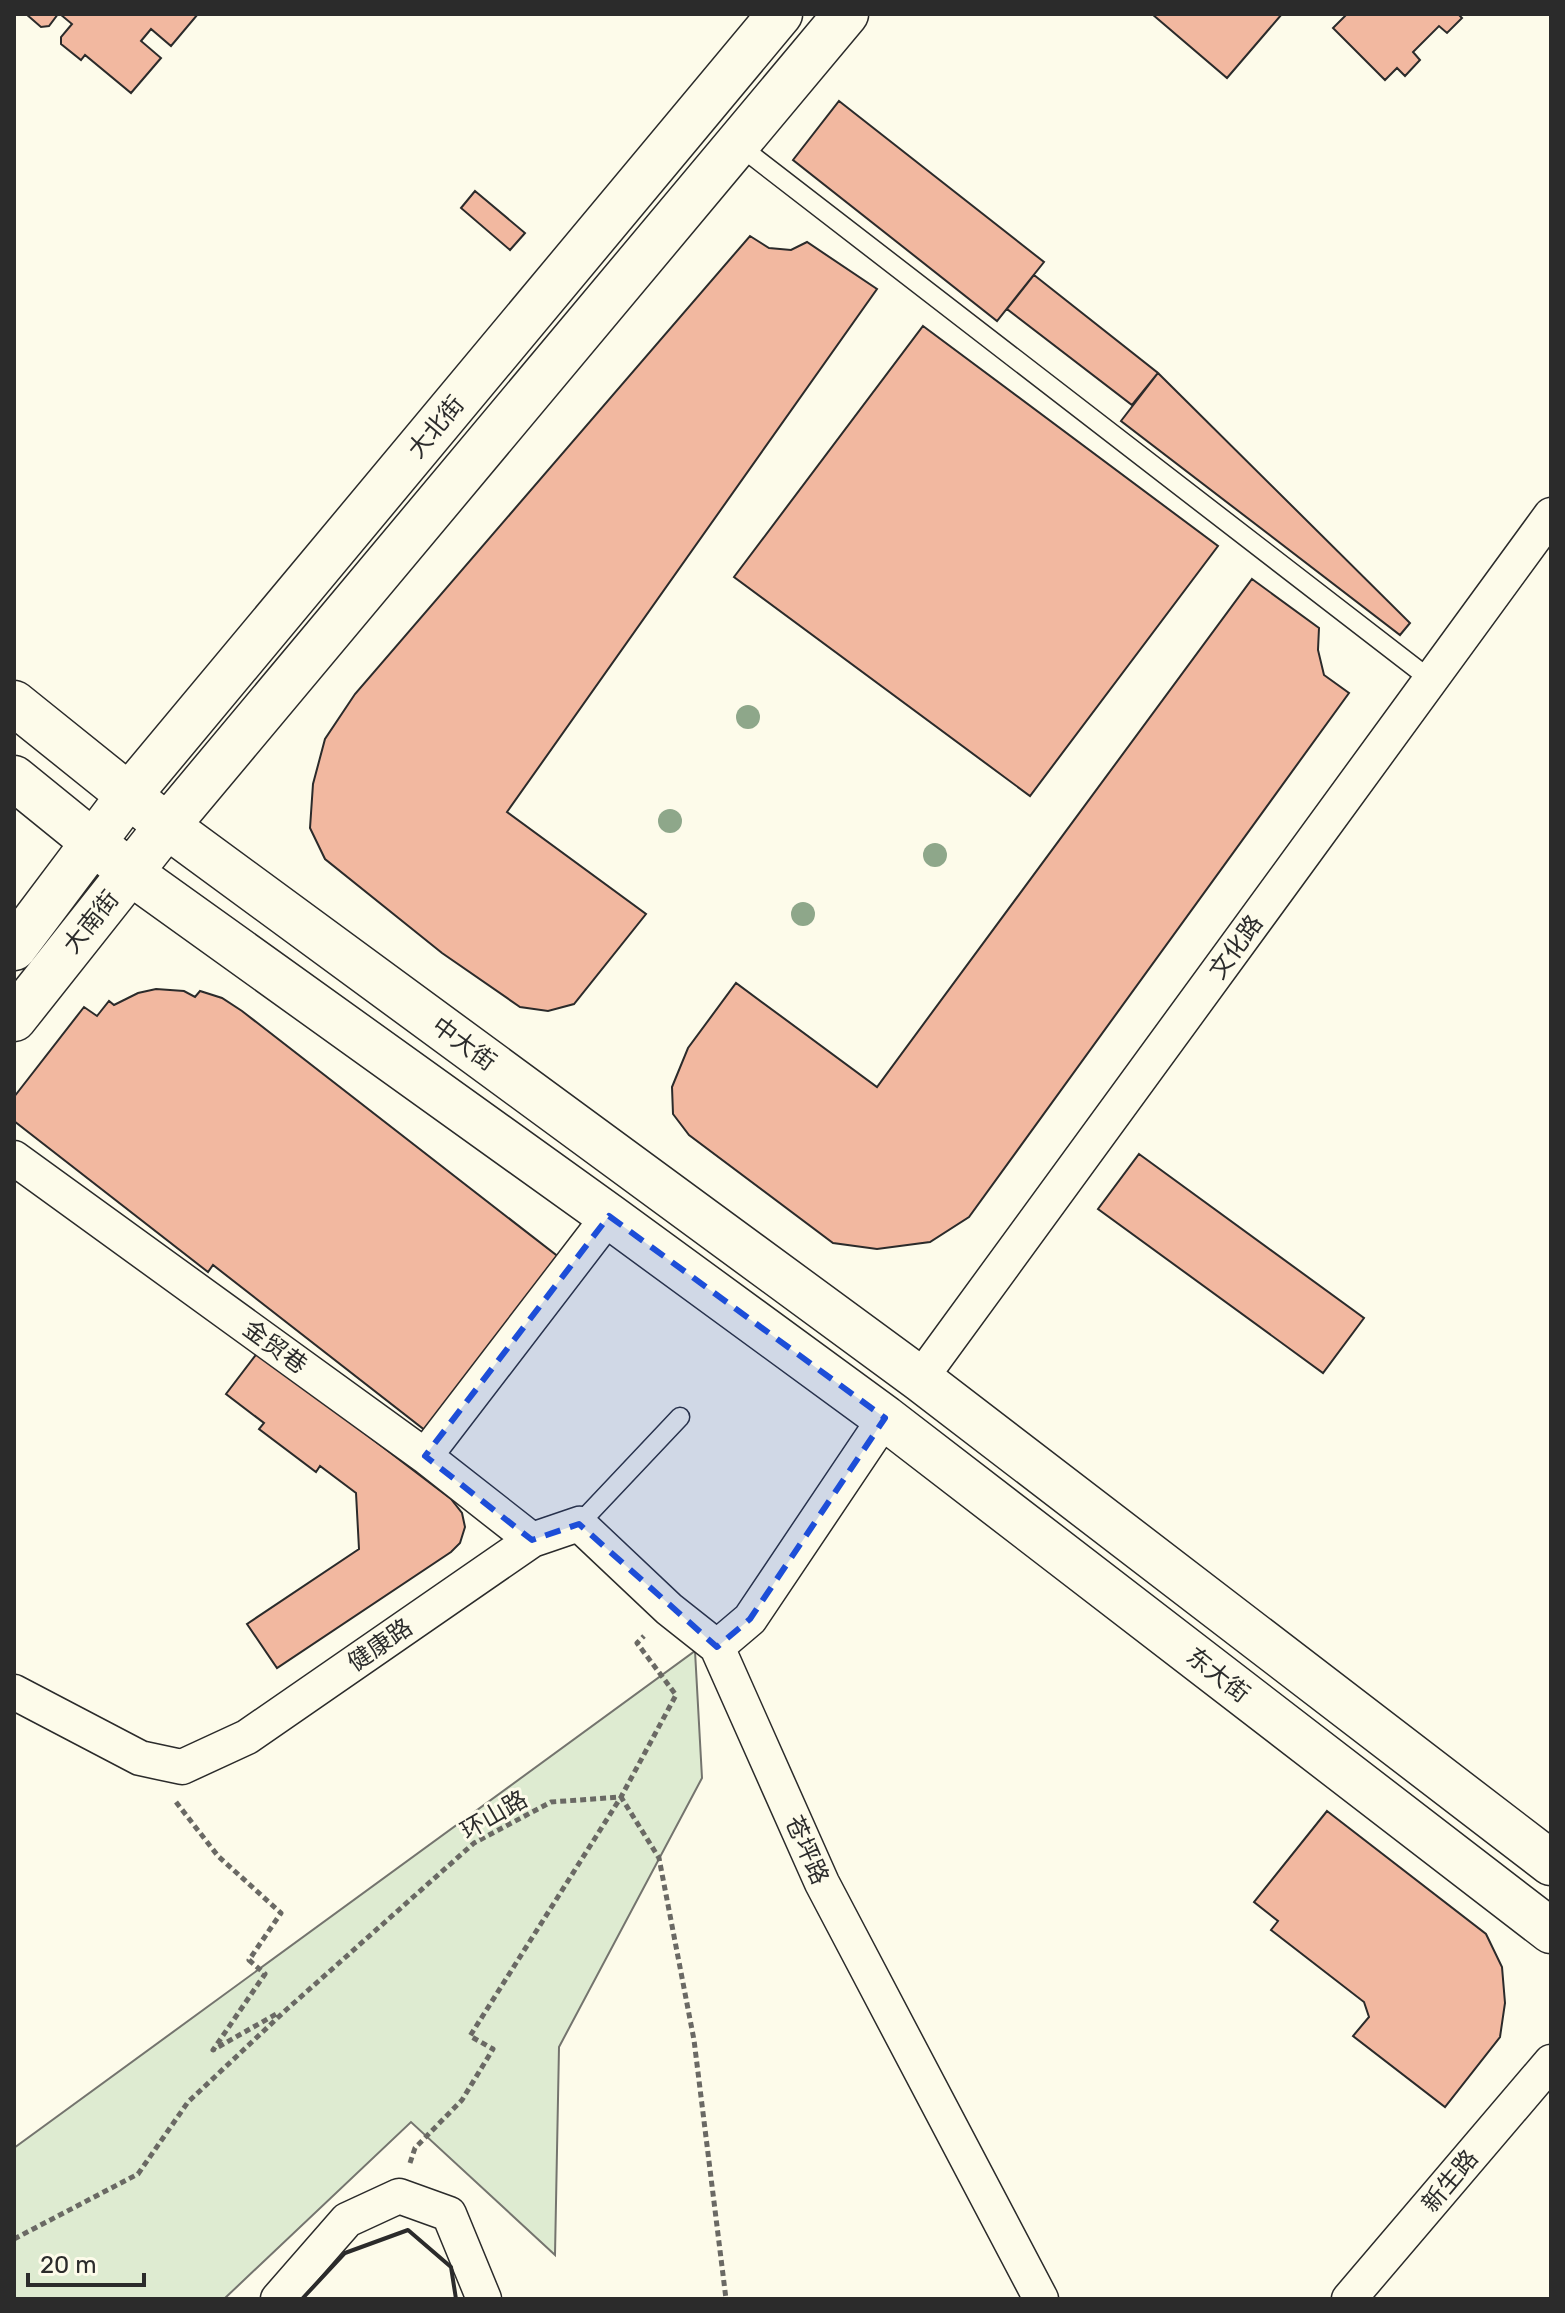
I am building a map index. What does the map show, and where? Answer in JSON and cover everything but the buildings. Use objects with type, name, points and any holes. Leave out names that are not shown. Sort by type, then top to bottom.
[{"type":"main road","name":"大北街","points":[[96,843],[129,795],[780,14]]},
{"type":"main road","name":"大北街","points":[[167,826],[846,14]]},
{"type":"main road","name":"中大街","points":[[14,703],[167,826],[920,1379]]},
{"type":"main road","points":[[14,778],[131,873],[885,1418]]},
{"type":"main road","name":"大南街","points":[[14,1019],[167,826]]},
{"type":"main road","name":"大南街","points":[[14,948],[96,843]]},
{"type":"main road","points":[[920,1379],[1551,1863]]},
{"type":"main road","name":"东大街","points":[[885,1418],[1551,1931]]},
{"type":"street","name":"文化路","points":[[920,1379],[1551,515]]},
{"type":"street","name":"金贸巷","points":[[14,1158],[425,1456],[532,1540]]},
{"type":"street","points":[[425,1456],[609,1216]]},
{"type":"street","points":[[579,1524],[669,1609],[717,1647],[750,1619],[885,1418]]},
{"type":"street","name":"健康路","points":[[182,1767],[247,1737],[532,1540],[579,1524]]},
{"type":"street","name":"苍坪路","points":[[717,1647],[822,1883],[1041,2299]]},
{"type":"street","points":[[14,1692],[140,1758],[182,1767]]},
{"type":"street","name":"新生路","points":[[1349,2299],[1551,2062]]},
{"type":"street","points":[[278,2299],[347,2220],[399,2196],[449,2214],[484,2299]]},
{"type":"lane","points":[[737,144],[1431,680]]},
{"type":"lane","points":[[579,1524],[680,1417]]},
{"type":"path","points":[[399,2196],[415,2148],[462,2100],[493,2049],[470,2036],[621,1797],[676,1695],[637,1643],[669,1609]]},
{"type":"path","points":[[182,1767],[174,1800],[218,1856],[281,1913],[249,1960],[265,1974],[213,2050],[286,2010]]},
{"type":"path","points":[[621,1797],[659,1858],[694,2040],[726,2299]]},
{"type":"path","name":"环山路","points":[[14,2239],[138,2174],[188,2102],[286,2010],[474,1843],[551,1802],[621,1797]]},
{"type":"highlighted area","points":[[609,1216],[885,1418],[750,1619],[717,1647],[579,1524],[532,1540],[425,1456]]},
{"type":"green space","points":[[695,1651],[702,1778],[559,2047],[555,2255],[411,2122],[224,2299],[14,2299],[14,2148]]},
{"type":"wall","points":[[302,2299],[345,2253],[408,2230],[451,2267],[456,2299]]}]
